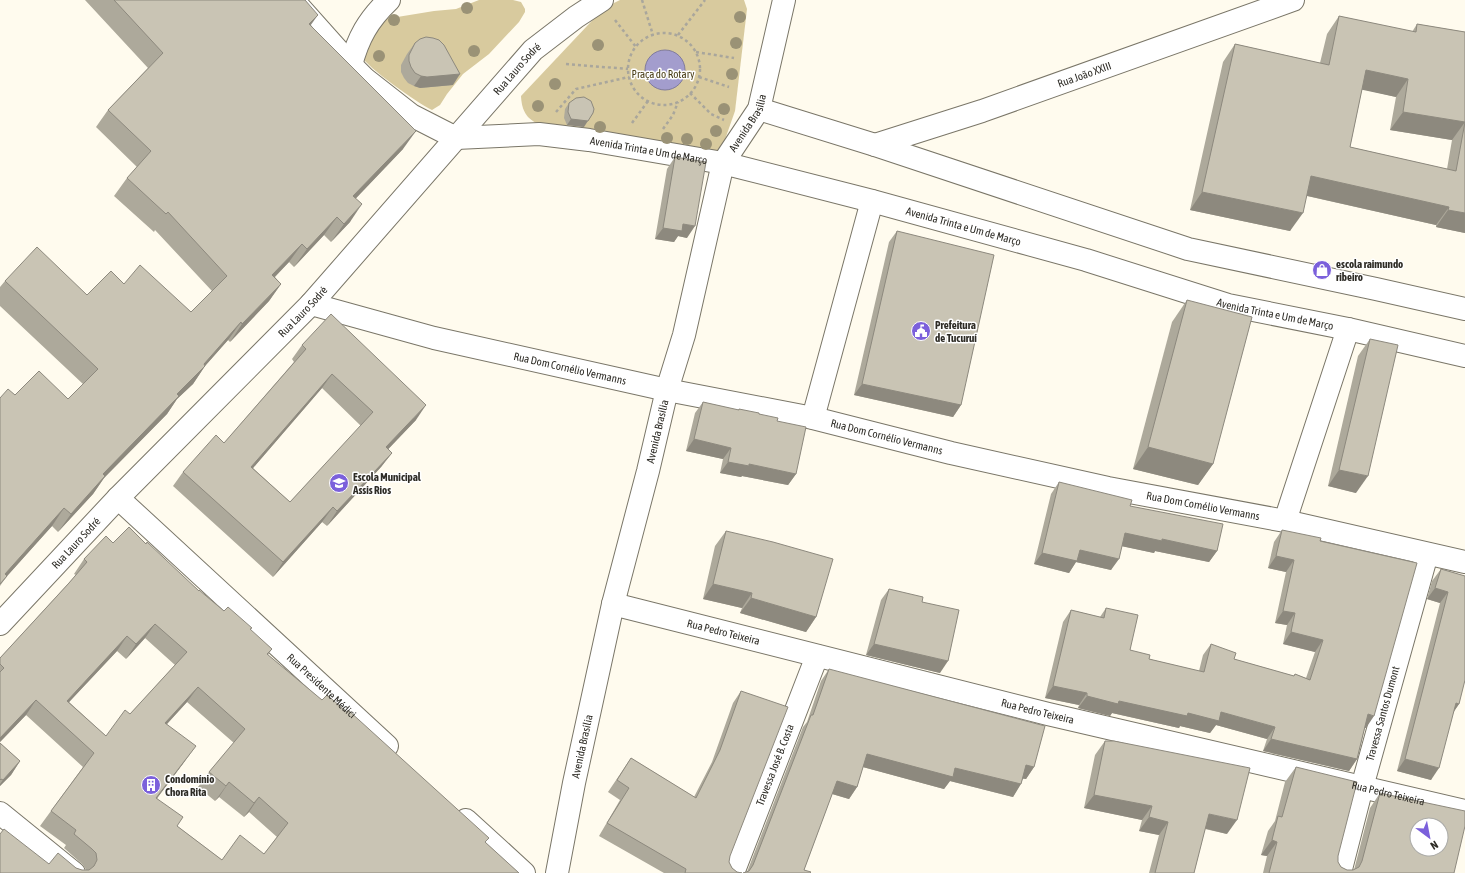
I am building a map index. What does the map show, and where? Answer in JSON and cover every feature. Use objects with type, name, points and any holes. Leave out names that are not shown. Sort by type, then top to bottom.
[{"type":"street","points":[[293,0],[365,79],[411,115],[456,138]]},
{"type":"street","points":[[351,65],[355,48],[360,36],[372,18],[389,0]]},
{"type":"street","name":"Rua Lauro Sodré","points":[[0,624],[118,498],[311,304],[533,50],[576,17],[602,0]]},
{"type":"street","name":"Avenida Brasília","points":[[557,873],[574,783],[613,604],[648,471],[667,390],[684,335],[724,163],[759,109],[784,0]]},
{"type":"street","name":"Rua João XXIII","points":[[875,145],[982,111],[1293,0]]},
{"type":"street","points":[[759,109],[875,145],[1188,249],[1376,288],[1465,309]]},
{"type":"street","name":"Avenida Trinta e Um de Março","points":[[456,138],[539,134],[589,140],[724,163],[872,200],[1086,260],[1228,305],[1348,329],[1465,356]]},
{"type":"street","points":[[813,418],[872,200]]},
{"type":"street","name":"Rua Dom Cornélio Vermanns","points":[[311,304],[434,338],[667,390],[813,418],[951,453],[1108,488],[1285,521],[1465,562]]},
{"type":"street","points":[[1285,521],[1348,329]]},
{"type":"street","name":"Rua Presidente Médici","points":[[118,498],[402,761]]},
{"type":"street","name":"Travessa Santos Dumont","points":[[1340,873],[1362,787],[1427,554]]},
{"type":"street","name":"Rua Pedro Teixeira","points":[[613,604],[1048,714],[1465,811]]},
{"type":"street","name":"Travessa José B. Costa","points":[[733,873],[817,656]]},
{"type":"street","points":[[455,809],[524,873]]},
{"type":"street","points":[[0,813],[74,873]]},
{"type":"path","points":[[642,0],[653,35]]},
{"type":"path","points":[[678,35],[705,0]]},
{"type":"path","points":[[614,19],[636,46]]},
{"type":"path","points":[[661,33],[678,35],[696,52],[699,60],[699,77],[696,86],[690,93],[678,102],[663,104],[648,101],[636,91],[629,77],[628,70],[630,57],[636,46],[644,39],[653,35],[661,33]]},
{"type":"path","points":[[696,52],[734,58]]},
{"type":"path","points":[[566,64],[628,70]]},
{"type":"path","points":[[554,115],[576,89],[629,77]]},
{"type":"path","points":[[699,77],[729,87]]},
{"type":"path","points":[[690,93],[711,114],[726,121]]},
{"type":"path","points":[[628,129],[648,101]]},
{"type":"path","points":[[660,132],[673,115],[678,102]]},
{"type":"green space","points":[[479,0],[513,0],[521,2],[525,12],[519,22],[489,54],[463,74],[440,105],[432,110],[393,85],[360,55],[385,19],[456,9]]},
{"type":"green space","name":"Praça do Rotary","points":[[620,0],[744,0],[747,9],[735,111],[722,148],[714,154],[547,128],[536,123],[525,113],[521,96],[604,8]]},
{"type":"shaded area","points":[[669,50],[676,53],[682,59],[685,70],[684,78],[676,87],[669,90],[661,90],[654,87],[646,78],[645,66],[648,59],[657,51]]},
{"type":"building","points":[[114,0],[305,0],[318,15],[309,24],[416,131],[353,196],[362,204],[344,224],[337,217],[307,249],[302,244],[272,275],[281,284],[242,324],[241,322],[204,364],[205,366],[177,394],[179,396],[103,474],[105,476],[71,514],[64,508],[5,574],[7,576],[0,584],[0,398],[8,389],[15,395],[39,371],[68,399],[98,369],[5,281],[37,247],[87,295],[111,271],[124,284],[140,265],[191,312],[227,276],[168,212],[166,214],[127,178],[151,151],[108,110],[163,53]]},
{"type":"building","points":[[1339,16],[1416,32],[1417,24],[1465,32],[1465,122],[1465,213],[1448,210],[1449,207],[1311,176],[1303,213],[1202,192],[1235,44],[1329,65]],"holes":[[[1366,70],[1408,79],[1403,112],[1465,122],[1456,171],[1350,147]]]},
{"type":"building","points":[[426,37],[439,40],[444,45],[460,74],[427,77],[415,73],[409,61],[409,55],[415,43]]},
{"type":"building","points":[[584,97],[591,101],[594,109],[593,113],[588,121],[571,119],[568,112],[569,103],[576,98]]},
{"type":"building","points":[[675,157],[706,162],[695,226],[683,224],[682,231],[663,228]]},
{"type":"building","name":"Prefeitura de Tucuruí","points":[[897,231],[994,255],[961,405],[862,384]]},
{"type":"building","points":[[1187,300],[1252,317],[1213,464],[1148,447]]},
{"type":"building","points":[[331,314],[426,405],[386,447],[392,453],[337,511],[333,507],[283,562],[183,472],[216,435],[224,443],[306,349],[302,345]],"holes":[[[332,374],[373,412],[290,502],[251,467]]]},
{"type":"building","points":[[1370,339],[1398,345],[1368,476],[1339,470]]},
{"type":"building","points":[[703,402],[759,413],[778,418],[777,421],[806,427],[796,474],[749,464],[749,466],[728,462],[731,448],[694,439]]},
{"type":"building","points":[[1059,482],[1132,500],[1130,506],[1223,524],[1217,551],[1162,539],[1162,541],[1125,533],[1119,559],[1080,550],[1077,561],[1042,553]]},
{"type":"building","points":[[129,527],[199,591],[224,611],[228,607],[252,628],[250,629],[272,649],[267,654],[322,700],[327,695],[347,712],[348,710],[489,838],[485,842],[519,873],[0,873],[0,834],[4,829],[49,864],[58,853],[76,868],[82,870],[89,870],[94,866],[97,860],[96,853],[74,834],[76,830],[51,811],[94,753],[36,700],[0,738],[0,672],[4,668],[0,664],[0,658],[69,583],[87,562],[84,559],[106,536],[113,543]],"holes":[[[155,624],[187,652],[130,714],[125,710],[106,736],[67,701],[127,636],[136,644]],[[198,687],[245,729],[209,772],[226,786],[229,782],[254,803],[259,797],[288,823],[264,854],[240,835],[222,860],[177,826],[183,817],[156,798],[196,746],[165,723]]]},
{"type":"building","points":[[1282,530],[1321,538],[1320,541],[1417,563],[1374,716],[1368,714],[1357,759],[1271,739],[1275,727],[1221,712],[1219,721],[1188,713],[1187,716],[1119,701],[1118,704],[1087,696],[1087,693],[1053,686],[1071,610],[1104,618],[1106,608],[1138,615],[1130,650],[1150,655],[1149,659],[1204,672],[1211,644],[1236,653],[1234,659],[1294,676],[1295,674],[1310,680],[1323,640],[1291,632],[1295,613],[1283,611],[1294,560],[1276,556]]},
{"type":"building","points":[[726,531],[773,542],[833,559],[816,617],[751,598],[752,593],[713,584]]},
{"type":"building","points":[[1441,569],[1465,576],[1465,680],[1459,704],[1456,703],[1439,768],[1405,759],[1448,592],[1435,588]]},
{"type":"building","points":[[889,589],[923,597],[922,602],[959,610],[948,661],[874,644]]},
{"type":"building","points":[[829,669],[1045,726],[1034,767],[1026,765],[1021,784],[955,768],[953,777],[867,754],[857,787],[837,781],[804,870],[811,872],[810,873],[743,873],[749,871],[753,865],[811,715],[813,715]]},
{"type":"building","points":[[741,691],[788,707],[730,856],[729,862],[732,868],[737,872],[742,873],[685,873],[686,869],[607,823],[629,788],[617,780],[631,758],[696,798],[720,750]]},
{"type":"building","points":[[1105,741],[1114,741],[1250,768],[1237,820],[1209,814],[1194,873],[1155,873],[1168,822],[1149,817],[1152,806],[1094,795]]},
{"type":"building","points":[[0,743],[20,761],[3,780],[0,780]]},
{"type":"building","points":[[1296,767],[1357,782],[1338,856],[1338,862],[1341,867],[1347,870],[1353,870],[1359,867],[1362,861],[1380,793],[1465,811],[1465,826],[1454,873],[1269,873],[1277,842],[1272,840],[1278,816],[1282,817]]},
{"type":"place","name":"escola raimundo ribeiro","points":[[1322,270]]},
{"type":"place","name":"Prefeitura de Tucuruí","points":[[921,331]]},
{"type":"place","name":"Escola Municipal Assis Rios","points":[[339,483]]},
{"type":"place","name":"Condomínio Chora Rita","points":[[151,785]]}]
